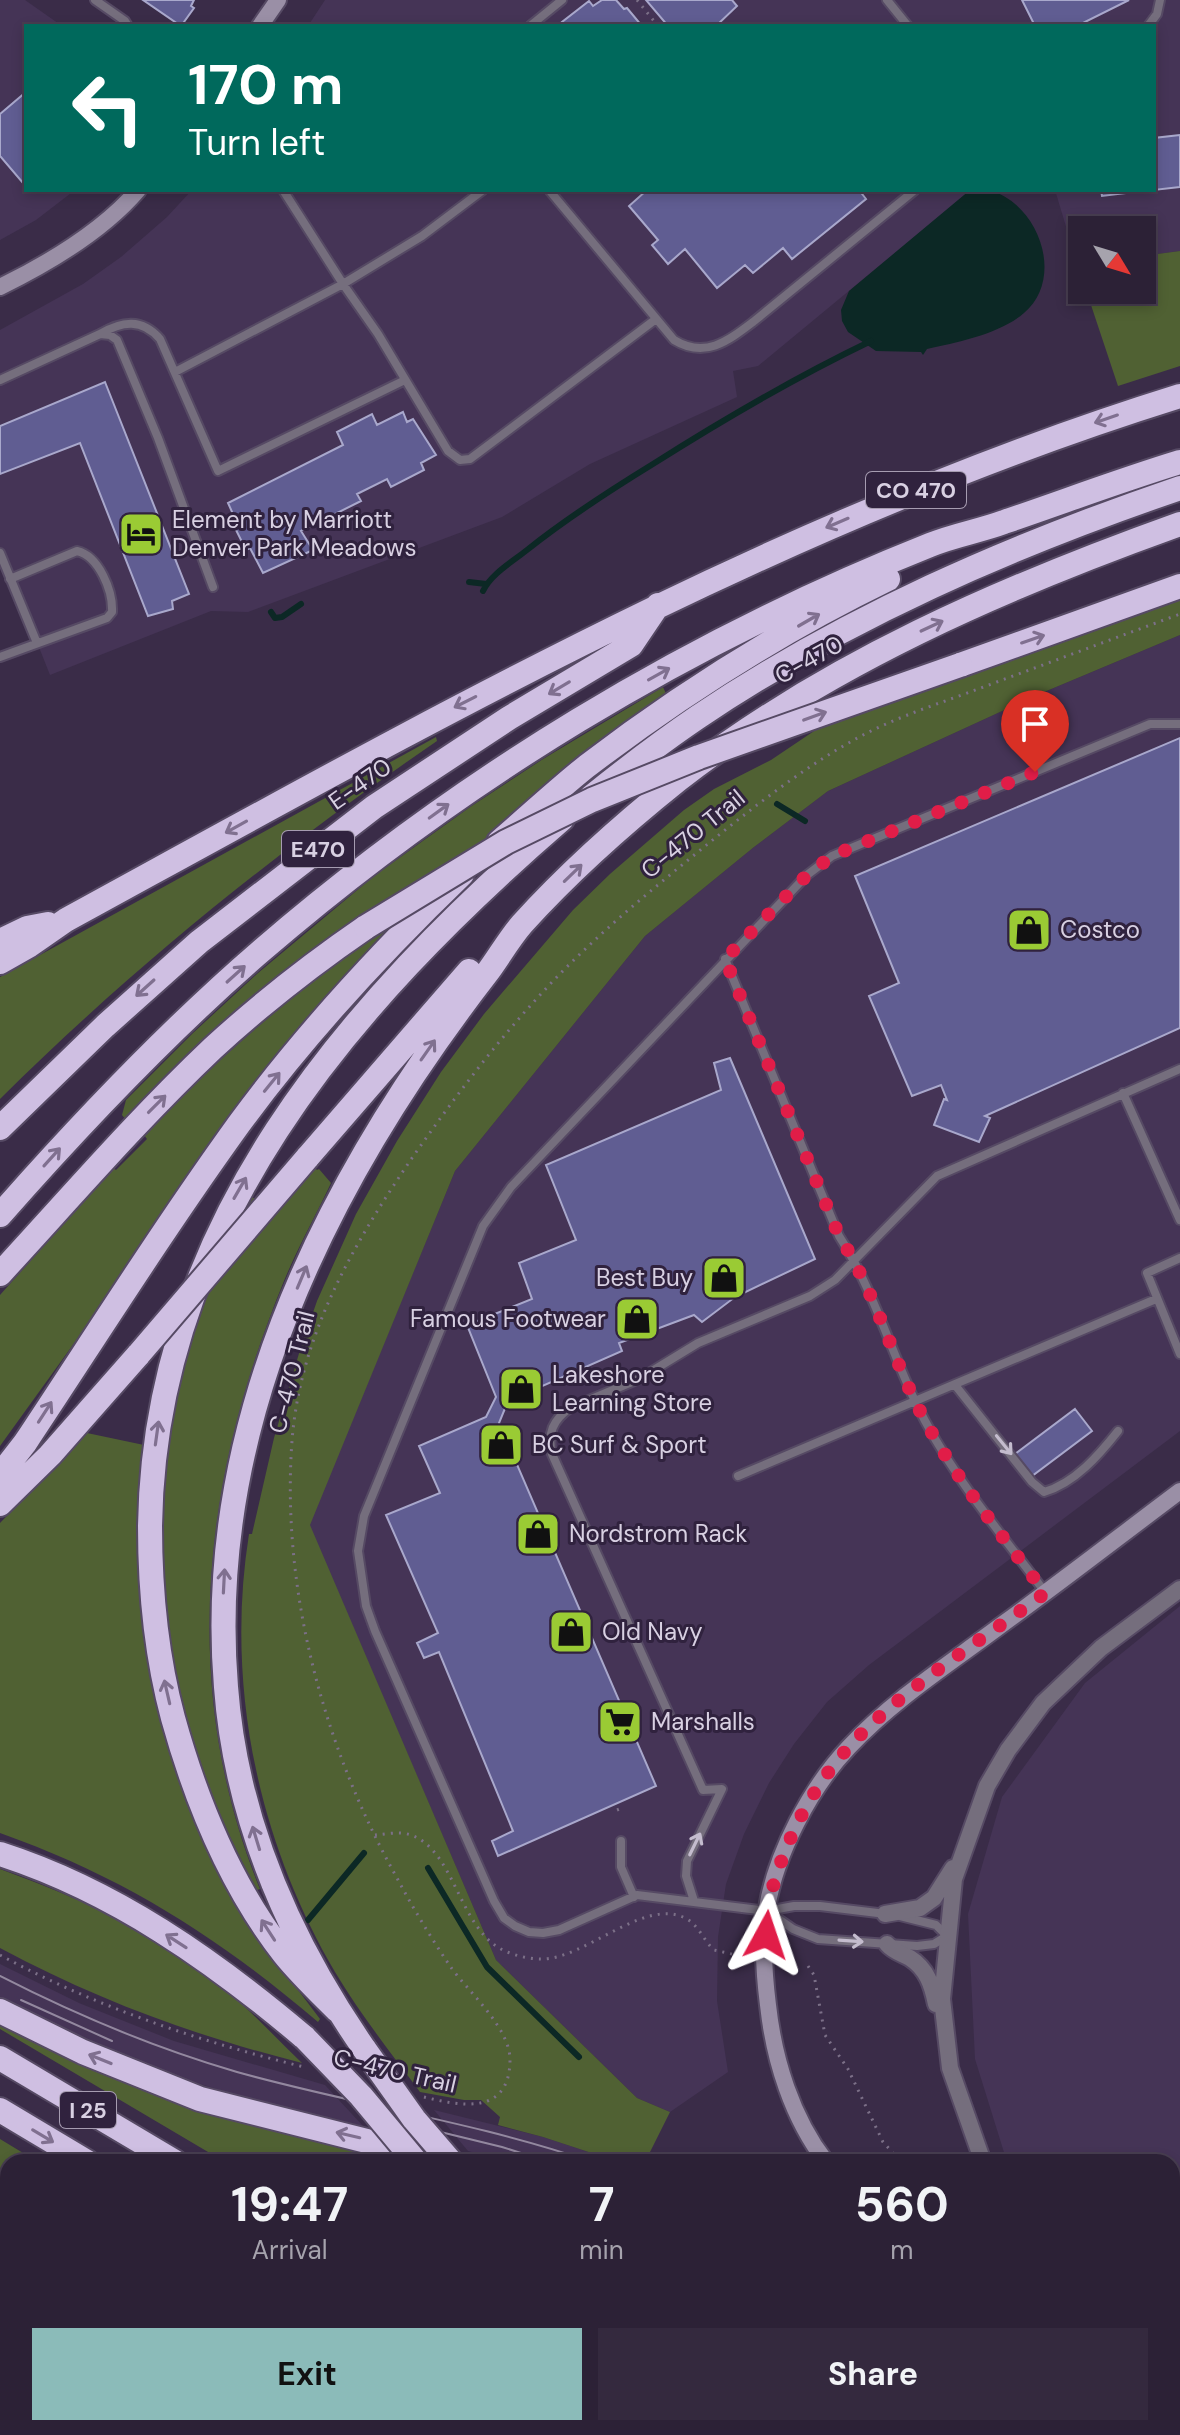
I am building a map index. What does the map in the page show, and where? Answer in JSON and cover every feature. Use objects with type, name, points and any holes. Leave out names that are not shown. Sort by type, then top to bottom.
[{"type":"highway","name":"CO 470","points":[[659,603],[951,476],[1180,396]]},
{"type":"highway","points":[[0,1215],[118,1087],[237,972],[332,892],[449,804],[571,725],[725,639],[911,553],[962,533],[1001,523],[1180,462]]},
{"type":"highway","points":[[337,2010],[283,1953],[251,1903],[216,1838],[177,1730],[156,1633],[151,1585],[151,1500],[162,1397],[189,1304],[214,1239],[233,1201],[302,1095],[407,968],[512,863],[634,763],[700,715],[798,655],[912,595],[1052,533],[1180,488]]},
{"type":"highway","points":[[0,1475],[25,1443],[183,1203],[249,1111],[360,978],[464,872],[584,769],[701,687],[833,607],[964,546],[1001,523]]},
{"type":"highway","name":"C-470","points":[[518,928],[584,862],[649,804],[736,737],[798,697],[929,627],[1067,567],[1180,524]]},
{"type":"highway","points":[[0,1274],[183,1077],[264,1004],[339,945],[458,869],[608,793],[699,757],[1180,586]]},
{"type":"highway","points":[[0,962],[66,920],[427,722],[659,603]]},
{"type":"highway","name":"E-470","points":[[0,1128],[105,1026],[199,942],[374,807],[509,718],[631,645],[659,603]]},
{"type":"highway","points":[[0,941],[27,928],[66,920]]},
{"type":"highway","points":[[444,2154],[414,2119],[337,2010],[304,1952],[259,1848],[241,1781],[227,1701],[223,1637],[225,1569],[231,1510],[249,1428],[268,1366],[299,1286],[335,1207],[408,1080],[518,928]]},
{"type":"highway","points":[[0,1504],[50,1455],[139,1354],[487,950],[518,928]]},
{"type":"highway","points":[[0,1854],[76,1883],[157,1928],[250,1992],[305,2038],[361,2096],[409,2154]]},
{"type":"highway","points":[[0,2011],[83,2052],[200,2099],[419,2154]]},
{"type":"highway","name":"I 25","points":[[0,2058],[162,2154]]},
{"type":"highway","name":"I 25","points":[[0,2110],[74,2154]]},
{"type":"main road","points":[[261,24],[278,0]]},
{"type":"main road","points":[[0,287],[26,275],[88,235],[136,192]]},
{"type":"main road","points":[[821,2154],[803,2125],[777,2056],[766,1993],[767,1911],[772,1884],[795,1825],[848,1747],[895,1704],[1180,1491]]},
{"type":"street","points":[[980,2154],[950,2068],[942,1999],[954,1879],[961,1858],[987,1786],[1008,1750],[1043,1703],[1101,1648],[1180,1589]]},
{"type":"street","points":[[885,1914],[920,1908],[934,1898],[947,1874],[961,1858]]},
{"type":"street","points":[[887,1944],[893,1951],[921,1967],[932,1983],[937,2011],[945,2021]]},
{"type":"lane","points":[[95,0],[125,24]]},
{"type":"lane","points":[[532,24],[562,0]]},
{"type":"lane","points":[[887,0],[906,24]]},
{"type":"lane","points":[[1150,24],[1157,14],[1160,0]]},
{"type":"lane","points":[[284,192],[378,334],[448,451],[460,460],[470,459],[656,319]]},
{"type":"lane","points":[[175,372],[343,284],[422,236],[480,192]]},
{"type":"lane","points":[[551,192],[674,340],[697,350],[726,340],[753,322],[913,192]]},
{"type":"lane","points":[[0,380],[127,322],[140,324],[160,339],[218,471],[405,380]]},
{"type":"lane","points":[[100,334],[110,335],[123,351],[213,587]]},
{"type":"lane","points":[[0,657],[107,618],[112,612],[108,591],[95,561],[83,552],[77,551],[10,579]]},
{"type":"lane","points":[[0,553],[37,643]]},
{"type":"lane","points":[[767,1911],[793,1929],[818,1939],[934,1944],[947,1936],[936,1925],[885,1914],[820,1906],[794,1906],[767,1911],[651,1895],[634,1897],[559,1930],[543,1933],[529,1932],[504,1918],[366,1606],[358,1551],[364,1516],[483,1226],[511,1187],[807,875],[832,856],[1150,724],[1180,724]]},
{"type":"lane","points":[[725,959],[839,1236],[854,1258],[915,1401],[945,1459],[1045,1593]]},
{"type":"lane","points":[[694,1901],[686,1876],[687,1861],[722,1789],[703,1790],[552,1454],[549,1441],[558,1417],[570,1408],[639,1379],[698,1343],[810,1296],[835,1280],[937,1176],[1180,1069]]},
{"type":"lane","points":[[1123,1093],[1180,1220]]},
{"type":"lane","points":[[1180,1258],[1147,1273],[1180,1354]]},
{"type":"lane","points":[[738,1476],[1156,1299]]},
{"type":"lane","points":[[955,1385],[1032,1482],[1044,1492],[1057,1488],[1096,1458],[1118,1431]]},
{"type":"lane","points":[[621,1841],[621,1867],[634,1897]]},
{"type":"path","points":[[637,0],[656,24]]},
{"type":"path","name":"C-470 Trail","points":[[417,2095],[463,2106],[485,2103],[502,2088],[508,2074],[510,2052],[498,2026],[433,1939],[375,1835],[338,1745],[316,1677],[294,1560],[290,1497],[294,1426],[312,1347],[338,1278],[382,1202],[482,1062],[552,982],[641,899],[766,799],[843,746],[875,729],[1180,614]]},
{"type":"path","points":[[375,1835],[409,1834],[424,1841],[448,1874],[474,1922],[489,1941],[505,1951],[543,1960],[657,1914],[685,1918],[695,1925],[714,1950],[736,1955]]},
{"type":"path","name":"C-470 Trail","points":[[0,1955],[136,2018],[225,2047],[314,2070]]},
{"type":"path","points":[[808,1966],[814,1975],[825,2035],[848,2069],[883,2142],[894,2154]]},
{"type":"shaded area","points":[[0,0],[25,0],[59,24],[24,24],[24,192],[72,192],[36,220],[0,240]]},
{"type":"shaded area","points":[[325,0],[1180,0],[1180,251],[1156,254],[1156,216],[1068,216],[1068,233],[1056,192],[1156,192],[1156,24],[309,24]]},
{"type":"shaded area","points":[[190,192],[969,192],[758,366],[733,371],[737,397],[590,464],[502,517],[248,612],[211,611],[50,675],[0,549],[0,330],[83,284],[121,257]]},
{"type":"shaded area","points":[[968,192],[993,192],[1006,198],[1033,225],[1041,243],[1043,280],[1037,298],[1024,313],[991,332],[927,349],[923,355],[921,352],[876,351],[848,332],[841,310],[849,291]]},
{"type":"shaded area","points":[[1180,635],[1180,1431],[869,1665],[827,1702],[794,1744],[769,1783],[744,1834],[726,1884],[718,1937],[717,2001],[728,2072],[670,2112],[637,2098],[496,1960],[309,1525],[455,1171],[645,936],[828,791],[1037,695]]},
{"type":"shaded area","points":[[1180,1606],[1180,2154],[1005,2154],[975,2059],[968,1914],[1002,1797],[1085,1683]]},
{"type":"shaded area","points":[[0,1964],[79,2003],[174,2041],[325,2085],[363,2126],[249,2099],[197,2083],[56,2026],[0,1997]]},
{"type":"shaded area","points":[[434,2110],[543,2137],[595,2154],[481,2154],[468,2151]]},
{"type":"green space","points":[[1180,251],[1180,366],[1118,386],[1091,304],[1156,304],[1156,254]]},
{"type":"green space","points":[[1180,599],[1180,635],[1037,695],[828,791],[645,936],[455,1171],[310,1525],[496,1960],[637,2098],[670,2112],[649,2154],[595,2154],[498,2125],[500,2117],[481,2100],[420,2092],[345,1988],[308,1922],[286,1870],[254,1760],[245,1704],[241,1648],[249,1534],[252,1534],[274,1438],[317,1301],[356,1214],[441,1072],[484,1014],[573,910],[610,874],[684,810],[714,789],[771,760],[823,725]]},
{"type":"green space","points":[[663,687],[667,696],[480,844],[359,918],[126,1120],[122,1115],[126,1100],[193,1033],[258,973],[374,876],[543,759]]},
{"type":"green space","points":[[436,737],[437,741],[322,823],[156,955],[0,1099],[0,977]]},
{"type":"green space","points":[[401,918],[106,1299],[0,1446],[0,1295],[113,1168],[116,1170],[147,1139],[144,1135],[204,1075],[266,1019]]},
{"type":"green space","points":[[300,1150],[331,1183],[289,1268],[256,1355],[235,1431],[219,1507],[211,1583],[210,1660],[218,1736],[234,1813],[260,1889],[257,1890],[224,1823],[198,1755],[178,1687],[166,1617],[161,1547],[164,1476],[175,1404],[193,1331],[212,1279],[251,1197],[257,1199]]},
{"type":"green space","points":[[87,1433],[144,1445],[138,1540],[148,1645],[286,1974],[320,2019],[318,2022],[244,1963],[168,1912],[88,1869],[0,1833],[0,1523]]},
{"type":"green space","points":[[0,1869],[88,1904],[171,1949],[222,1986],[302,2063],[222,2041],[147,2015],[0,1948]]},
{"type":"green space","points":[[0,2021],[387,2154],[211,2154],[0,2029]]},
{"type":"green space","points":[[0,2139],[25,2154],[0,2154]]},
{"type":"building","points":[[143,0],[194,0],[191,6],[194,8],[182,24]]},
{"type":"building","points":[[602,0],[616,0],[640,24],[562,22],[589,1],[593,6]]},
{"type":"building","points":[[646,0],[732,0],[737,6],[718,24],[666,24]]},
{"type":"building","points":[[1022,0],[1129,0],[1081,24],[1034,24]]},
{"type":"building","points":[[24,94],[23,183],[0,156],[0,114]]},
{"type":"building","points":[[1180,135],[1180,187],[1156,190],[1156,138]]},
{"type":"building","points":[[645,192],[861,192],[866,199],[792,259],[783,248],[753,273],[745,265],[717,288],[685,249],[668,264],[652,245],[658,240],[629,206]]},
{"type":"building","points":[[1101,192],[1135,192],[1102,196]]},
{"type":"building","name":"Element by Marriott Denver Park Meadows","points":[[105,382],[189,594],[172,601],[173,609],[148,616],[80,443],[0,474],[0,426]]},
{"type":"building","points":[[403,412],[407,422],[413,419],[436,455],[421,463],[424,470],[391,487],[387,479],[357,494],[361,501],[301,531],[313,550],[263,573],[250,548],[246,550],[229,516],[233,514],[228,503],[343,445],[337,432],[372,414],[377,425]]},
{"type":"building","name":"Costco","points":[[1180,738],[1180,1028],[985,1116],[990,1118],[979,1142],[934,1125],[944,1099],[947,1100],[941,1085],[912,1096],[869,996],[899,983],[855,876]]},
{"type":"building","points":[[730,1058],[815,1259],[735,1297],[702,1322],[694,1315],[619,1343],[622,1351],[508,1401],[499,1423],[656,1786],[498,1856],[492,1841],[513,1831],[439,1652],[424,1658],[417,1643],[438,1633],[386,1515],[440,1493],[419,1446],[486,1417],[496,1397],[467,1325],[532,1299],[519,1263],[576,1240],[546,1165],[721,1090],[714,1063]]},
{"type":"building","points":[[1075,1409],[1092,1431],[1032,1476],[1015,1454]]},
{"type":"waterway","points":[[483,591],[502,569],[604,495],[760,399],[871,341]]},
{"type":"waterway","points":[[469,582],[486,584]]},
{"type":"waterway","points":[[271,612],[275,618],[282,617],[301,604]]},
{"type":"waterway","points":[[777,804],[805,821]]},
{"type":"waterway","points":[[308,1920],[364,1853]]},
{"type":"waterway","points":[[428,1868],[487,1967],[579,2057]]},
{"type":"tram line","points":[[0,1976],[116,2030],[206,2063],[567,2154]]},
{"type":"tram line","points":[[21,2000],[112,2041]]},
{"type":"tram line","points":[[416,2126],[524,2154]]},
{"type":"place","name":"Element by Marriott Denver Park Meadows","points":[[141,534]]},
{"type":"place","name":"Costco","points":[[1029,930]]},
{"type":"place","name":"Best Buy","points":[[724,1278]]},
{"type":"place","name":"Famous Footwear","points":[[637,1319]]},
{"type":"place","name":"Lakeshore Learning Store","points":[[521,1389]]},
{"type":"place","name":"BC Surf & Sport","points":[[501,1445]]},
{"type":"place","name":"Nordstrom Rack","points":[[538,1534]]},
{"type":"place","name":"Old Navy","points":[[571,1632]]},
{"type":"place","name":"Marshalls","points":[[620,1722]]},
{"type":"route","points":[[766,1935],[772,1884],[795,1825],[848,1747],[895,1704],[1045,1593],[945,1459],[915,1401],[854,1258],[839,1236],[725,959],[817,865],[1035,772]]}]
